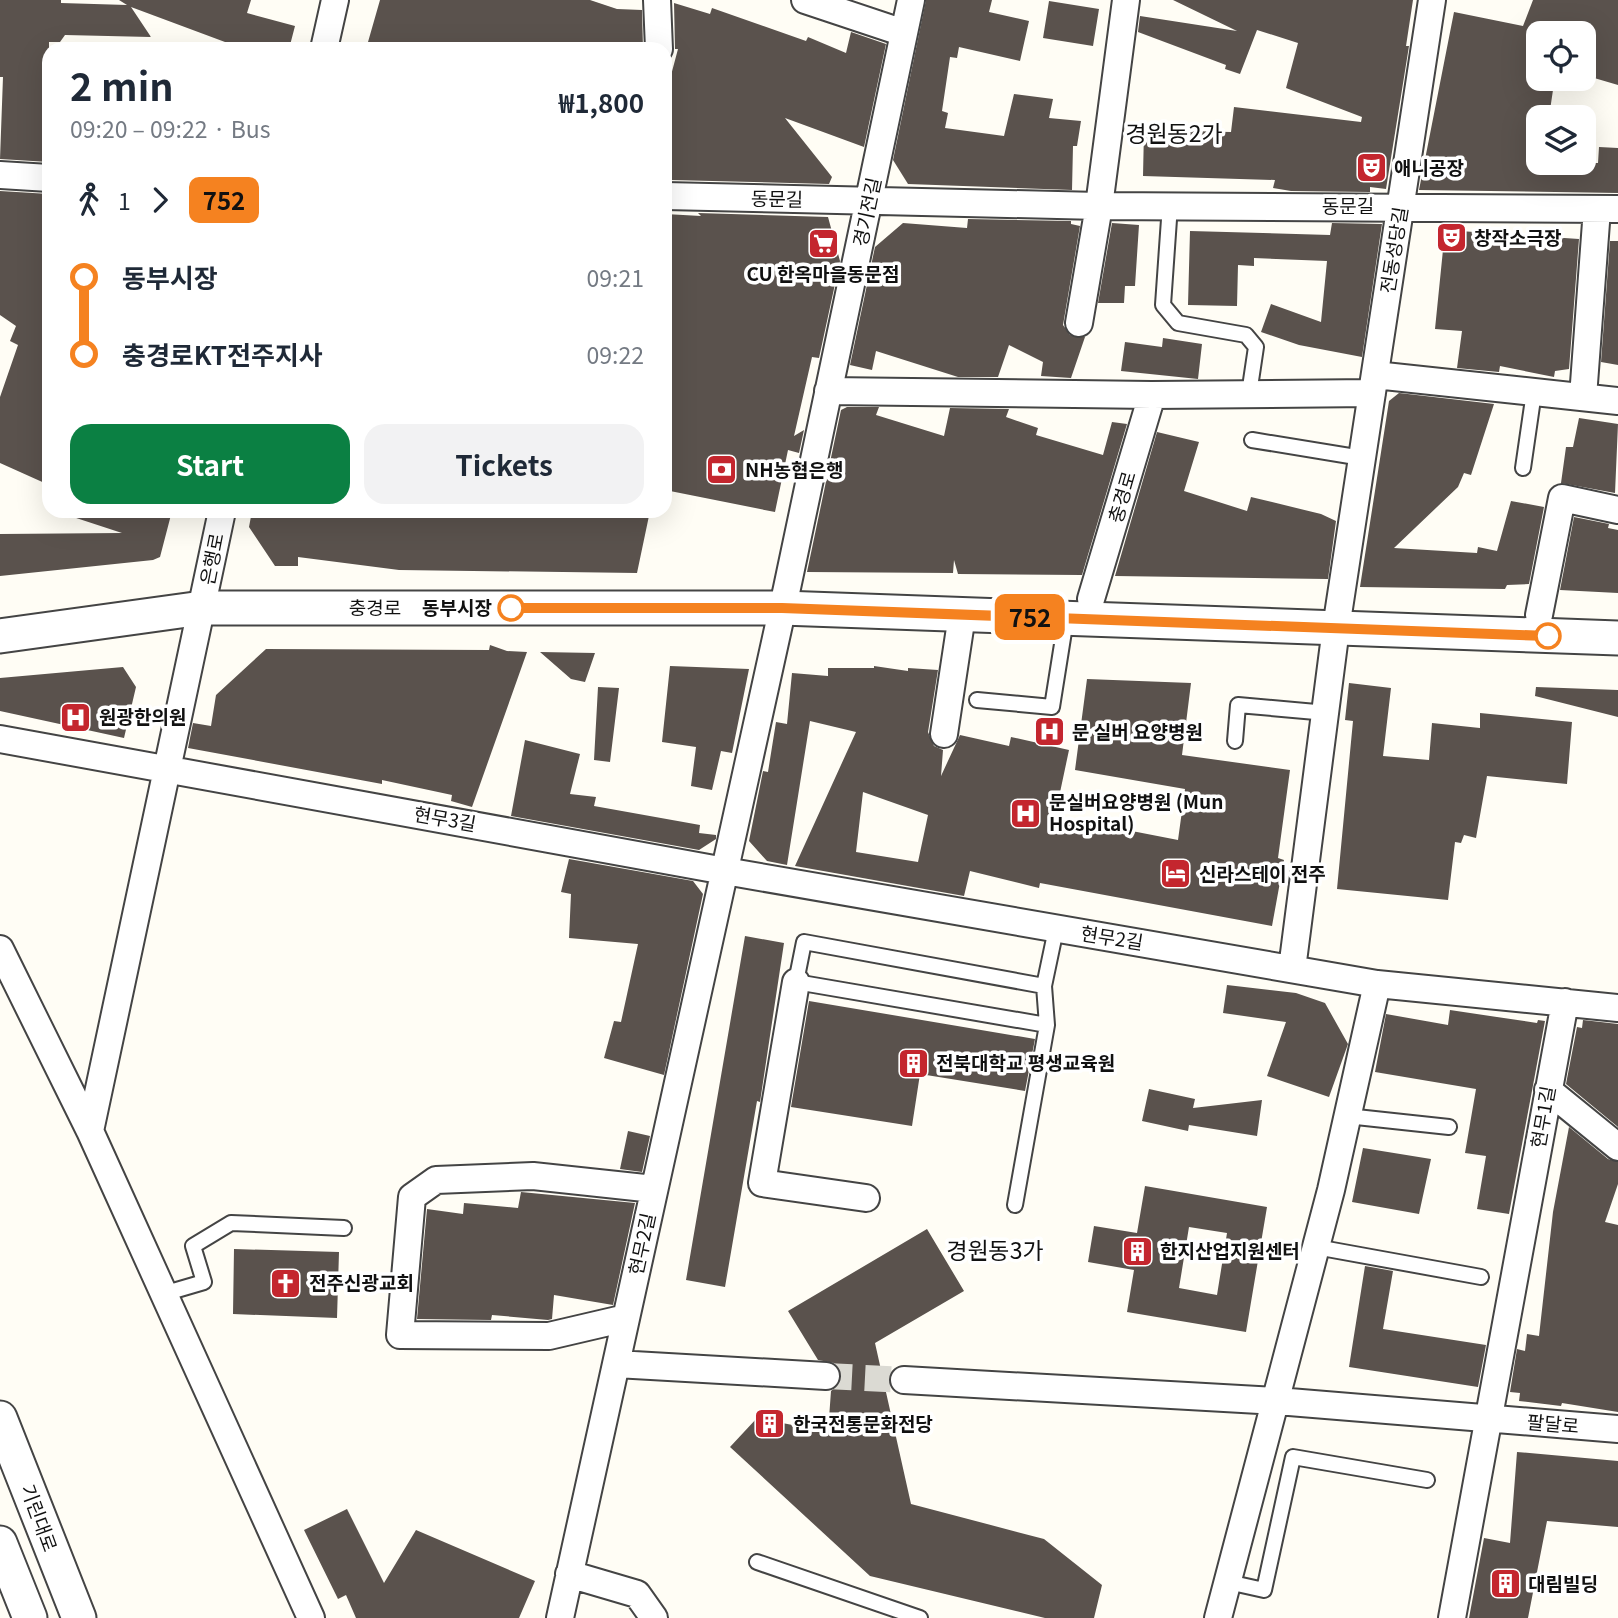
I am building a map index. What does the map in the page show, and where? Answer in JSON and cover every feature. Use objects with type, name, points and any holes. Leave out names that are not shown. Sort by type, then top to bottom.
[{"type":"street","points":[[326,42],[335,0]]},
{"type":"street","points":[[657,0],[659,42]]},
{"type":"street","points":[[805,0],[904,33]]},
{"type":"street","name":"경기전길","points":[[782,608],[911,0]]},
{"type":"street","points":[[1079,323],[1100,205],[1126,0]]},
{"type":"street","name":"전동성당길","points":[[1336,628],[1432,0]]},
{"type":"street","points":[[0,175],[42,178]]},
{"type":"street","name":"동문길","points":[[672,196],[1100,205],[1608,209],[1583,397]]},
{"type":"street","points":[[828,391],[1249,394],[1373,384],[1534,392],[1618,401]]},
{"type":"street","name":"충경로","points":[[1079,609],[1152,395]]},
{"type":"street","points":[[1539,615],[1562,498],[1618,510]]},
{"type":"street","name":"은행로","points":[[202,608],[221,518]]},
{"type":"street","points":[[90,1131],[202,608]]},
{"type":"street","name":"충경로","points":[[0,636],[202,608],[782,608],[962,615],[1079,609],[1336,628],[1618,638]]},
{"type":"street","name":"현무2길","points":[[559,1618],[782,608]]},
{"type":"street","points":[[944,734],[962,615]]},
{"type":"street","points":[[1336,628],[1292,969],[1377,984],[1618,1008]]},
{"type":"street","name":"현무3길","points":[[0,739],[166,767],[725,871]]},
{"type":"street","name":"현무2길","points":[[725,871],[1292,969]]},
{"type":"street","points":[[0,949],[90,1131],[311,1618]]},
{"type":"street","points":[[796,982],[762,1183],[866,1198]]},
{"type":"street","points":[[1218,1618],[1316,1247],[1377,984]]},
{"type":"street","name":"현무1길","points":[[1452,1618],[1565,1002]]},
{"type":"street","points":[[1548,1090],[1618,1147]]},
{"type":"street","points":[[626,1318],[549,1336],[400,1335],[412,1197],[436,1181],[533,1176],[654,1189]]},
{"type":"street","points":[[616,1364],[826,1376]]},
{"type":"street","points":[[904,1380],[1277,1401],[1488,1418]]},
{"type":"street","name":"기린대로","points":[[0,1418],[79,1618]]},
{"type":"street","name":"팔달로","points":[[1488,1418],[1618,1429]]},
{"type":"street","points":[[0,1543],[30,1618]]},
{"type":"street","points":[[569,1574],[637,1594],[654,1618]]},
{"type":"lane","points":[[1170,205],[1163,305],[1178,323],[1246,335],[1256,347],[1249,394]]},
{"type":"lane","points":[[1523,468],[1534,392]]},
{"type":"lane","points":[[1252,440],[1362,458]]},
{"type":"lane","points":[[977,700],[1052,707],[1079,609]]},
{"type":"lane","points":[[1235,741],[1238,705],[1327,713]]},
{"type":"lane","points":[[1015,1205],[1047,1025],[1044,986],[1056,929]]},
{"type":"lane","points":[[1044,986],[804,942],[796,982],[1047,1025]]},
{"type":"lane","points":[[1348,1116],[1449,1127]]},
{"type":"lane","points":[[163,1294],[204,1282],[193,1246],[231,1223],[344,1228]]},
{"type":"lane","points":[[1316,1247],[1481,1277]]},
{"type":"lane","points":[[1227,1582],[1264,1590],[1293,1457],[1427,1480]]},
{"type":"lane","points":[[757,1562],[920,1618]]},
{"type":"building","points":[[0,0],[61,0],[61,3],[127,5],[119,0],[251,0],[247,13],[295,26],[291,42],[225,42],[131,7],[151,37],[65,35],[60,42],[42,42],[42,162],[0,159],[3,77],[0,77]]},
{"type":"building","points":[[380,0],[590,0],[617,9],[642,10],[643,42],[368,42]]},
{"type":"building","points":[[926,0],[992,0],[989,12],[1029,21],[1020,61],[959,47],[957,58],[950,57],[942,111],[948,113],[945,128],[1004,136],[1014,94],[1053,99],[1049,118],[1081,121],[1077,146],[1073,146],[1072,190],[908,184],[893,160]]},
{"type":"building","points":[[1173,0],[1413,0],[1406,46],[1409,46],[1386,189],[1370,187],[1370,192],[1291,191],[1273,188],[1275,180],[1143,176],[1144,130],[1231,132],[1234,107],[1361,122],[1362,117],[1286,88],[1298,43],[1257,30],[1240,74],[1225,69],[1226,65],[1138,32],[1140,16],[1237,31]]},
{"type":"building","points":[[1533,0],[1618,0],[1618,85],[1596,79],[1596,21],[1526,21],[1526,91],[1553,91],[1551,105],[1526,105],[1526,175],[1596,175],[1599,147],[1618,148],[1618,193],[1419,190],[1454,12],[1523,26]]},
{"type":"building","points":[[1049,1],[1099,9],[1093,46],[1043,38]]},
{"type":"building","points":[[674,3],[710,14],[712,8],[806,41],[808,37],[846,53],[851,32],[886,44],[864,147],[785,118],[832,177],[829,184],[672,180],[672,72],[678,49],[675,49]]},
{"type":"building","points":[[0,191],[42,194],[42,482],[0,463],[0,397],[18,345],[10,341],[16,326],[0,315]]},
{"type":"building","points":[[698,213],[828,217],[840,261],[819,358],[812,357],[794,436],[804,430],[799,453],[788,450],[775,512],[672,491],[672,214],[701,216]]},
{"type":"building","points":[[968,219],[1071,221],[1071,224],[1080,226],[1063,325],[1070,335],[1085,337],[1071,378],[1041,376],[1043,362],[1009,345],[998,377],[958,377],[876,351],[872,370],[850,365],[875,247],[903,223],[967,228]]},
{"type":"building","points":[[1112,223],[1139,225],[1135,286],[1125,286],[1124,303],[1098,303]]},
{"type":"building","points":[[1332,223],[1382,224],[1362,357],[1299,345],[1261,332],[1271,304],[1321,322],[1327,261],[1254,258],[1254,266],[1238,265],[1237,306],[1188,305],[1190,231],[1330,235]]},
{"type":"building","points":[[1445,230],[1579,239],[1569,369],[1555,371],[1554,377],[1500,366],[1499,372],[1457,368],[1462,331],[1435,329]]},
{"type":"building","points":[[1610,241],[1618,241],[1618,365],[1601,362]]},
{"type":"building","points":[[1163,338],[1202,344],[1198,379],[1121,371],[1125,342],[1162,347]]},
{"type":"building","points":[[1399,393],[1494,404],[1471,475],[1464,473],[1458,487],[1394,548],[1477,553],[1478,547],[1497,551],[1511,501],[1544,507],[1529,584],[1507,585],[1505,589],[1360,587],[1389,401]]},
{"type":"building","points":[[847,407],[879,407],[876,415],[944,436],[950,408],[1009,409],[1006,417],[1038,428],[1036,435],[1103,455],[1112,422],[1127,424],[1082,575],[958,574],[954,560],[953,573],[807,572],[841,410]]},
{"type":"building","points":[[1579,418],[1618,424],[1615,493],[1561,483],[1566,447],[1573,447]]},
{"type":"building","points":[[1157,432],[1199,442],[1184,491],[1247,511],[1251,497],[1321,514],[1336,521],[1328,579],[1115,576]]},
{"type":"building","points":[[1574,517],[1609,524],[1608,528],[1618,530],[1618,593],[1560,590]]},
{"type":"building","points":[[76,518],[170,518],[160,557],[153,560],[0,576],[0,534],[122,533]]},
{"type":"building","points":[[251,518],[649,518],[637,573],[399,570],[298,557],[298,566],[275,566],[249,527]]},
{"type":"building","points":[[490,645],[507,651],[527,652],[472,807],[451,801],[452,795],[382,780],[382,784],[188,748],[193,723],[211,726],[216,695],[266,649],[489,650]]},
{"type":"building","points":[[540,652],[595,653],[585,682],[571,679]]},
{"type":"building","points":[[670,666],[749,669],[732,753],[721,751],[712,790],[691,786],[696,747],[662,742]]},
{"type":"building","points":[[123,667],[136,687],[124,738],[0,711],[0,678]]},
{"type":"building","points":[[828,668],[938,670],[928,732],[934,746],[943,750],[941,776],[960,735],[1009,746],[1011,737],[1069,750],[1055,816],[1178,840],[1185,789],[1075,770],[1087,679],[1191,683],[1182,755],[1290,770],[1278,858],[1284,860],[1272,926],[1040,883],[1039,888],[970,871],[964,896],[795,866],[856,732],[810,721],[787,865],[767,861],[749,841],[763,771],[768,772],[776,722],[787,724],[792,673],[828,676]],"holes":[[[863,792],[928,815],[918,862],[856,852]]]},
{"type":"building","points":[[1349,683],[1391,688],[1383,756],[1429,760],[1432,723],[1480,728],[1480,713],[1572,722],[1567,784],[1487,776],[1476,838],[1464,835],[1461,843],[1455,842],[1448,900],[1337,889],[1353,721],[1345,720]]},
{"type":"building","points":[[598,687],[619,688],[610,762],[594,760]]},
{"type":"building","points":[[1536,687],[1618,690],[1618,717],[1535,696]]},
{"type":"building","points":[[525,740],[580,754],[570,794],[596,797],[594,806],[700,825],[699,833],[716,835],[716,839],[699,850],[511,816]]},
{"type":"building","points":[[569,859],[693,881],[703,894],[664,1075],[604,1058],[614,1021],[621,1022],[638,944],[569,938],[571,894],[561,892]]},
{"type":"building","points":[[745,936],[784,943],[760,1102],[757,1101],[725,1287],[686,1280]]},
{"type":"building","points":[[1227,985],[1296,993],[1325,1003],[1348,1044],[1329,1097],[1267,1076],[1286,1022],[1223,1013]]},
{"type":"building","name":"전북대학교 평생교육원","points":[[809,1001],[1035,1039],[1025,1091],[920,1074],[912,1126],[791,1107]]},
{"type":"building","points":[[1450,1010],[1537,1023],[1538,1020],[1545,1021],[1509,1214],[1477,1209],[1486,1156],[1465,1153],[1476,1089],[1375,1072],[1386,1014],[1448,1025]]},
{"type":"building","points":[[1583,1020],[1618,1024],[1618,1127],[1566,1084],[1577,1027],[1582,1028]]},
{"type":"building","points":[[1149,1089],[1195,1099],[1193,1108],[1262,1100],[1257,1136],[1189,1125],[1188,1131],[1142,1121]]},
{"type":"building","points":[[1569,1127],[1608,1159],[1618,1162],[1618,1184],[1605,1222],[1618,1225],[1618,1412],[1562,1403],[1561,1406],[1519,1401],[1520,1393],[1510,1392],[1517,1349],[1525,1351],[1527,1334],[1539,1336],[1553,1212]]},
{"type":"building","points":[[628,1131],[650,1136],[642,1172],[620,1169]]},
{"type":"building","points":[[1363,1148],[1431,1159],[1419,1214],[1352,1202]]},
{"type":"building","name":"한지산업지원센터","points":[[1145,1186],[1267,1207],[1246,1332],[1127,1312],[1134,1270],[1088,1262],[1094,1226],[1137,1233]],"holes":[[[1189,1227],[1227,1233],[1217,1295],[1179,1288]]]},
{"type":"building","points":[[521,1192],[635,1203],[613,1305],[554,1295],[552,1319],[548,1320],[492,1315],[491,1320],[417,1319],[427,1209],[463,1214],[464,1203],[518,1208]]},
{"type":"building","name":"한국전통문화전당","points":[[927,1229],[964,1291],[875,1343],[911,1504],[1044,1539],[1102,1585],[1094,1618],[1045,1618],[870,1576],[730,1447],[757,1418],[828,1432],[831,1391],[839,1384],[840,1370],[834,1363],[818,1360],[788,1311]]},
{"type":"building","name":"전주신광교회","points":[[234,1249],[339,1252],[337,1318],[233,1314]]},
{"type":"building","points":[[1365,1266],[1393,1271],[1383,1329],[1486,1345],[1478,1387],[1349,1367]]},
{"type":"building","points":[[1517,1452],[1618,1461],[1618,1527],[1547,1521],[1528,1618],[1469,1618],[1484,1538],[1510,1543]]},
{"type":"building","points":[[347,1509],[384,1583],[416,1530],[535,1581],[519,1618],[356,1618],[346,1595],[338,1599],[304,1530]]},
{"type":"tunnel","points":[[826,1376],[904,1380]]},
{"type":"bus line","name":"752","points":[[511,608],[782,608],[1548,636]]},
{"type":"place","name":"애니공장","points":[[1371,168]]},
{"type":"place","name":"창작소극장","points":[[1451,238]]},
{"type":"place","name":"CU 한옥마을동문점","points":[[823,243]]},
{"type":"place","name":"NH농협은행","points":[[722,470]]},
{"type":"place","name":"동부시장","points":[[511,608]]},
{"type":"place","name":"원광한의원","points":[[76,717]]},
{"type":"place","name":"문 실버 요양병원","points":[[1049,732]]},
{"type":"place","name":"문실버요양병원 (Mun Hospital)","points":[[1026,813]]},
{"type":"place","name":"신라스테이 전주","points":[[1176,874]]},
{"type":"place","name":"전북대학교 평생교육원","points":[[913,1063]]},
{"type":"place","name":"한지산업지원센터","points":[[1137,1251]]},
{"type":"place","name":"전주신광교회","points":[[286,1283]]},
{"type":"place","name":"한국전통문화전당","points":[[770,1424]]},
{"type":"place","name":"대림빌딩","points":[[1505,1584]]},
{"type":"district","name":"경원동2가","points":[[1174,134]]},
{"type":"district","name":"경원동3가","points":[[995,1251]]}]
